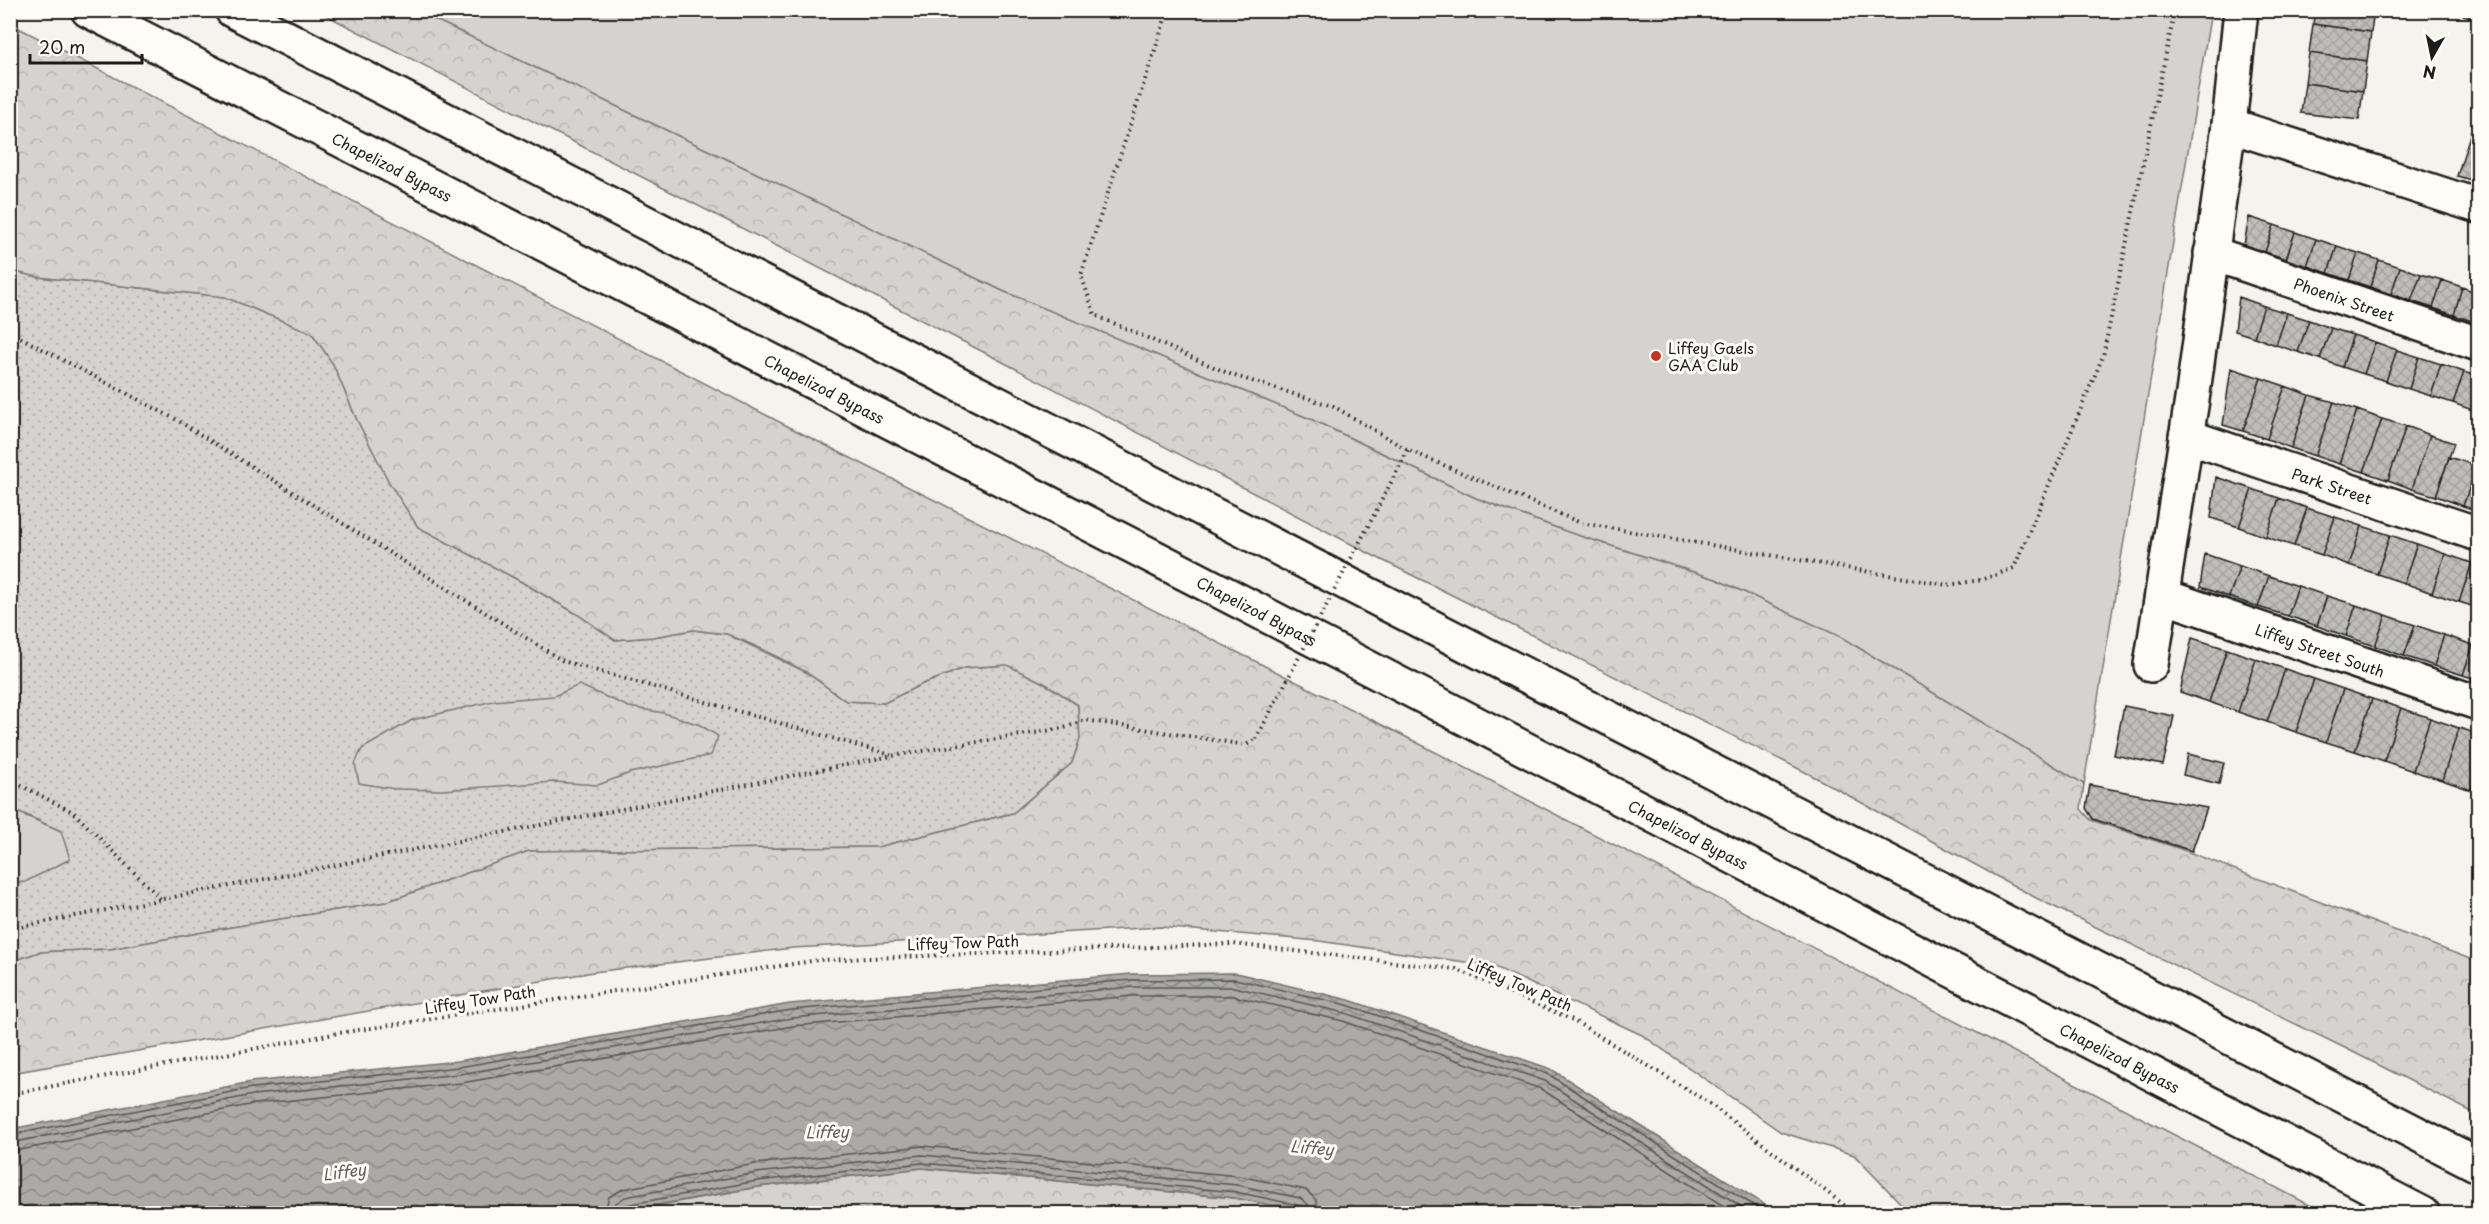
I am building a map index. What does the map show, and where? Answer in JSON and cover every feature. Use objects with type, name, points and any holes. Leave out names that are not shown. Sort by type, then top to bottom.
[{"type":"main road","name":"Chapelizod Bypass","points":[[88,10],[1238,600],[2423,1214]]},
{"type":"main road","points":[[232,10],[2478,1165]]},
{"type":"main road","points":[[2151,665],[2163,596],[2229,125],[2241,10]]},
{"type":"main road","points":[[2229,125],[2478,206]]},
{"type":"main road","name":"Phoenix Street","points":[[2211,253],[2478,344]]},
{"type":"main road","name":"Park Street","points":[[2186,436],[2478,534]]},
{"type":"main road","name":"Liffey Street South","points":[[2163,596],[2478,702]]},
{"type":"path","points":[[1168,10],[1081,275],[1095,315],[1232,375],[1333,406],[1408,450],[1581,524],[1947,585],[1981,580],[2014,568],[2103,356],[2175,10]]},
{"type":"path","points":[[10,332],[177,420],[563,661],[892,756]]},
{"type":"path","points":[[10,929],[892,756],[1064,728],[1085,720],[1246,745],[1256,739],[1408,450]]},
{"type":"path","points":[[10,780],[73,812],[162,900]]},
{"type":"path","name":"Liffey Tow Path","points":[[10,1094],[339,1033],[819,960],[1233,944],[1455,969],[1573,1020],[1706,1101],[1856,1214]]},
{"type":"green space","points":[[318,11],[417,11],[1003,291],[1313,420],[1476,498],[1571,533],[1716,579],[1841,637],[2084,784],[2081,809],[2091,820],[2178,848],[2478,962],[2478,1115],[2038,899],[1811,775],[1374,556],[999,360]]},
{"type":"green space","name":"Liffey Gaels GAA Club","points":[[417,11],[2211,11],[2084,784],[1841,637],[1716,579],[1571,533],[1476,498],[1313,420],[1003,291]]},
{"type":"green space","points":[[11,24],[793,429],[1412,740],[2325,1213],[1910,1213],[1854,1155],[1781,1132],[1642,1035],[1493,966],[1319,941],[1160,927],[793,948],[593,972],[11,1073],[11,962],[39,952],[110,949],[386,902],[529,851],[878,847],[1013,813],[1072,763],[1080,739],[1078,705],[1046,684],[1007,665],[964,668],[920,685],[884,703],[846,701],[806,672],[727,634],[693,630],[653,637],[615,640],[577,614],[520,581],[418,527],[390,484],[357,420],[333,364],[312,333],[225,297],[38,277],[11,271]]},
{"type":"green space","points":[[11,271],[38,277],[225,297],[312,333],[333,364],[357,420],[390,483],[418,527],[520,581],[577,614],[615,640],[653,637],[693,630],[727,634],[806,672],[846,701],[884,703],[920,685],[964,668],[1007,665],[1046,684],[1078,705],[1080,739],[1072,763],[1013,813],[878,847],[529,851],[386,902],[110,949],[39,952],[11,962],[11,883],[25,882],[61,831],[11,808]]},
{"type":"green space","points":[[579,685],[629,707],[664,713],[700,725],[718,736],[711,755],[630,773],[598,785],[554,782],[443,790],[395,789],[359,783],[355,764],[362,749],[412,720],[493,701],[554,696]]},
{"type":"green space","points":[[10,809],[61,831],[70,859],[25,882],[11,883]]},
{"type":"green space","points":[[922,1168],[1235,1198],[1310,1213],[612,1214],[758,1187]]},
{"type":"water","name":"Liffey","points":[[1236,973],[1349,1000],[1551,1069],[1778,1213],[1310,1213],[1235,1198],[922,1168],[758,1187],[612,1213],[11,1213],[11,1129],[251,1082],[458,1061],[790,1004],[1132,974]]},
{"type":"building","points":[[2315,10],[2374,10],[2371,32],[2313,24]]},
{"type":"building","points":[[2449,10],[2478,10],[2478,20]]},
{"type":"building","points":[[2313,24],[2371,32],[2367,61],[2309,53]]},
{"type":"building","points":[[2309,53],[2367,61],[2363,91],[2305,83]]},
{"type":"building","points":[[2305,83],[2363,91],[2359,120],[2301,113]]},
{"type":"building","points":[[2478,110],[2478,182],[2457,176]]},
{"type":"building","points":[[2249,217],[2274,225],[2265,252],[2244,245]]},
{"type":"building","points":[[2274,225],[2295,232],[2286,259],[2265,252]]},
{"type":"building","points":[[2295,232],[2316,239],[2307,266],[2286,259]]},
{"type":"building","points":[[2316,239],[2337,246],[2328,273],[2307,266]]},
{"type":"building","points":[[2337,246],[2358,253],[2349,280],[2328,273]]},
{"type":"building","points":[[2358,253],[2379,260],[2370,287],[2349,280]]},
{"type":"building","points":[[2379,260],[2400,267],[2391,294],[2370,287]]},
{"type":"building","points":[[2400,267],[2421,274],[2411,301],[2391,294]]},
{"type":"building","points":[[2421,274],[2442,280],[2433,308],[2411,301]]},
{"type":"building","points":[[2442,280],[2462,287],[2454,315],[2433,308]]},
{"type":"building","points":[[2462,287],[2478,293],[2475,322],[2454,315]]},
{"type":"building","points":[[2239,297],[2264,306],[2254,337],[2235,331]]},
{"type":"building","points":[[2264,306],[2287,313],[2276,345],[2254,337]]},
{"type":"building","points":[[2287,313],[2309,320],[2298,352],[2276,345]]},
{"type":"building","points":[[2309,320],[2331,328],[2320,359],[2298,352]]},
{"type":"building","points":[[2331,328],[2353,335],[2342,367],[2320,359]]},
{"type":"building","points":[[2353,335],[2375,342],[2364,374],[2342,367]]},
{"type":"building","points":[[2375,342],[2397,350],[2386,381],[2364,374]]},
{"type":"building","points":[[2397,350],[2419,357],[2409,389],[2386,381]]},
{"type":"building","points":[[2419,357],[2441,364],[2431,396],[2409,389]]},
{"type":"building","points":[[2441,364],[2464,372],[2453,403],[2431,396]]},
{"type":"building","points":[[2231,368],[2261,378],[2243,431],[2223,425]]},
{"type":"building","points":[[2464,372],[2478,377],[2478,400],[2475,411],[2453,403]]},
{"type":"building","points":[[2261,378],[2285,386],[2267,439],[2243,431]]},
{"type":"building","points":[[2285,386],[2309,395],[2291,448],[2267,439]]},
{"type":"building","points":[[2309,395],[2334,402],[2315,456],[2291,448]]},
{"type":"building","points":[[2334,402],[2357,410],[2339,464],[2315,456]]},
{"type":"building","points":[[2357,410],[2382,419],[2364,472],[2339,464]]},
{"type":"building","points":[[2382,419],[2406,426],[2388,480],[2364,472]]},
{"type":"building","points":[[2406,426],[2430,435],[2412,489],[2388,480]]},
{"type":"building","points":[[2430,435],[2454,443],[2436,496],[2412,489]]},
{"type":"building","points":[[2449,457],[2477,466],[2463,506],[2436,496]]},
{"type":"building","points":[[2478,466],[2478,511],[2463,506]]},
{"type":"building","points":[[2216,477],[2252,489],[2239,527],[2211,518]]},
{"type":"building","points":[[2252,489],[2279,498],[2266,537],[2239,527]]},
{"type":"building","points":[[2279,498],[2307,508],[2294,546],[2266,537]]},
{"type":"building","points":[[2307,508],[2335,517],[2322,555],[2294,546]]},
{"type":"building","points":[[2335,517],[2362,526],[2349,565],[2322,555]]},
{"type":"building","points":[[2362,526],[2390,535],[2377,574],[2349,565]]},
{"type":"building","points":[[2390,535],[2417,544],[2404,583],[2377,574]]},
{"type":"building","points":[[2417,544],[2445,554],[2432,593],[2404,583]]},
{"type":"building","points":[[2205,554],[2240,566],[2229,597],[2200,587]]},
{"type":"building","points":[[2445,554],[2472,563],[2459,602],[2432,593]]},
{"type":"building","points":[[2472,563],[2478,565],[2478,608],[2459,602]]},
{"type":"building","points":[[2240,566],[2269,576],[2258,607],[2229,597]]},
{"type":"building","points":[[2269,576],[2298,586],[2288,616],[2258,607]]},
{"type":"building","points":[[2298,586],[2327,596],[2317,626],[2288,616]]},
{"type":"building","points":[[2327,596],[2356,605],[2346,636],[2317,626]]},
{"type":"building","points":[[2356,605],[2386,615],[2375,646],[2346,636]]},
{"type":"building","points":[[2386,615],[2415,625],[2404,656],[2375,646]]},
{"type":"building","points":[[2415,625],[2444,635],[2434,666],[2404,656]]},
{"type":"building","points":[[2444,635],[2473,645],[2463,675],[2434,666]]},
{"type":"building","points":[[2192,638],[2227,649],[2209,702],[2180,692]]},
{"type":"building","points":[[2473,645],[2478,647],[2478,680],[2463,675]]},
{"type":"building","points":[[2227,649],[2256,659],[2238,712],[2209,702]]},
{"type":"building","points":[[2256,659],[2285,669],[2267,722],[2238,712]]},
{"type":"building","points":[[2285,669],[2314,679],[2296,732],[2267,722]]},
{"type":"building","points":[[2314,679],[2343,689],[2326,742],[2296,732]]},
{"type":"building","points":[[2343,689],[2372,699],[2355,751],[2326,742]]},
{"type":"building","points":[[2372,699],[2401,708],[2384,761],[2355,751]]},
{"type":"building","points":[[2124,706],[2174,716],[2163,765],[2114,755]]},
{"type":"building","points":[[2401,708],[2430,718],[2413,771],[2384,761]]},
{"type":"building","points":[[2430,718],[2459,728],[2442,780],[2413,771]]},
{"type":"building","points":[[2459,728],[2478,734],[2478,767],[2471,790],[2442,780]]},
{"type":"building","points":[[2188,754],[2224,763],[2219,784],[2183,775]]},
{"type":"building","points":[[2478,767],[2478,793],[2471,790]]},
{"type":"building","points":[[2090,785],[2207,808],[2192,851],[2093,819],[2086,808]]},
{"type":"place","name":"Liffey Gaels GAA Club","points":[[1656,356]]}]
